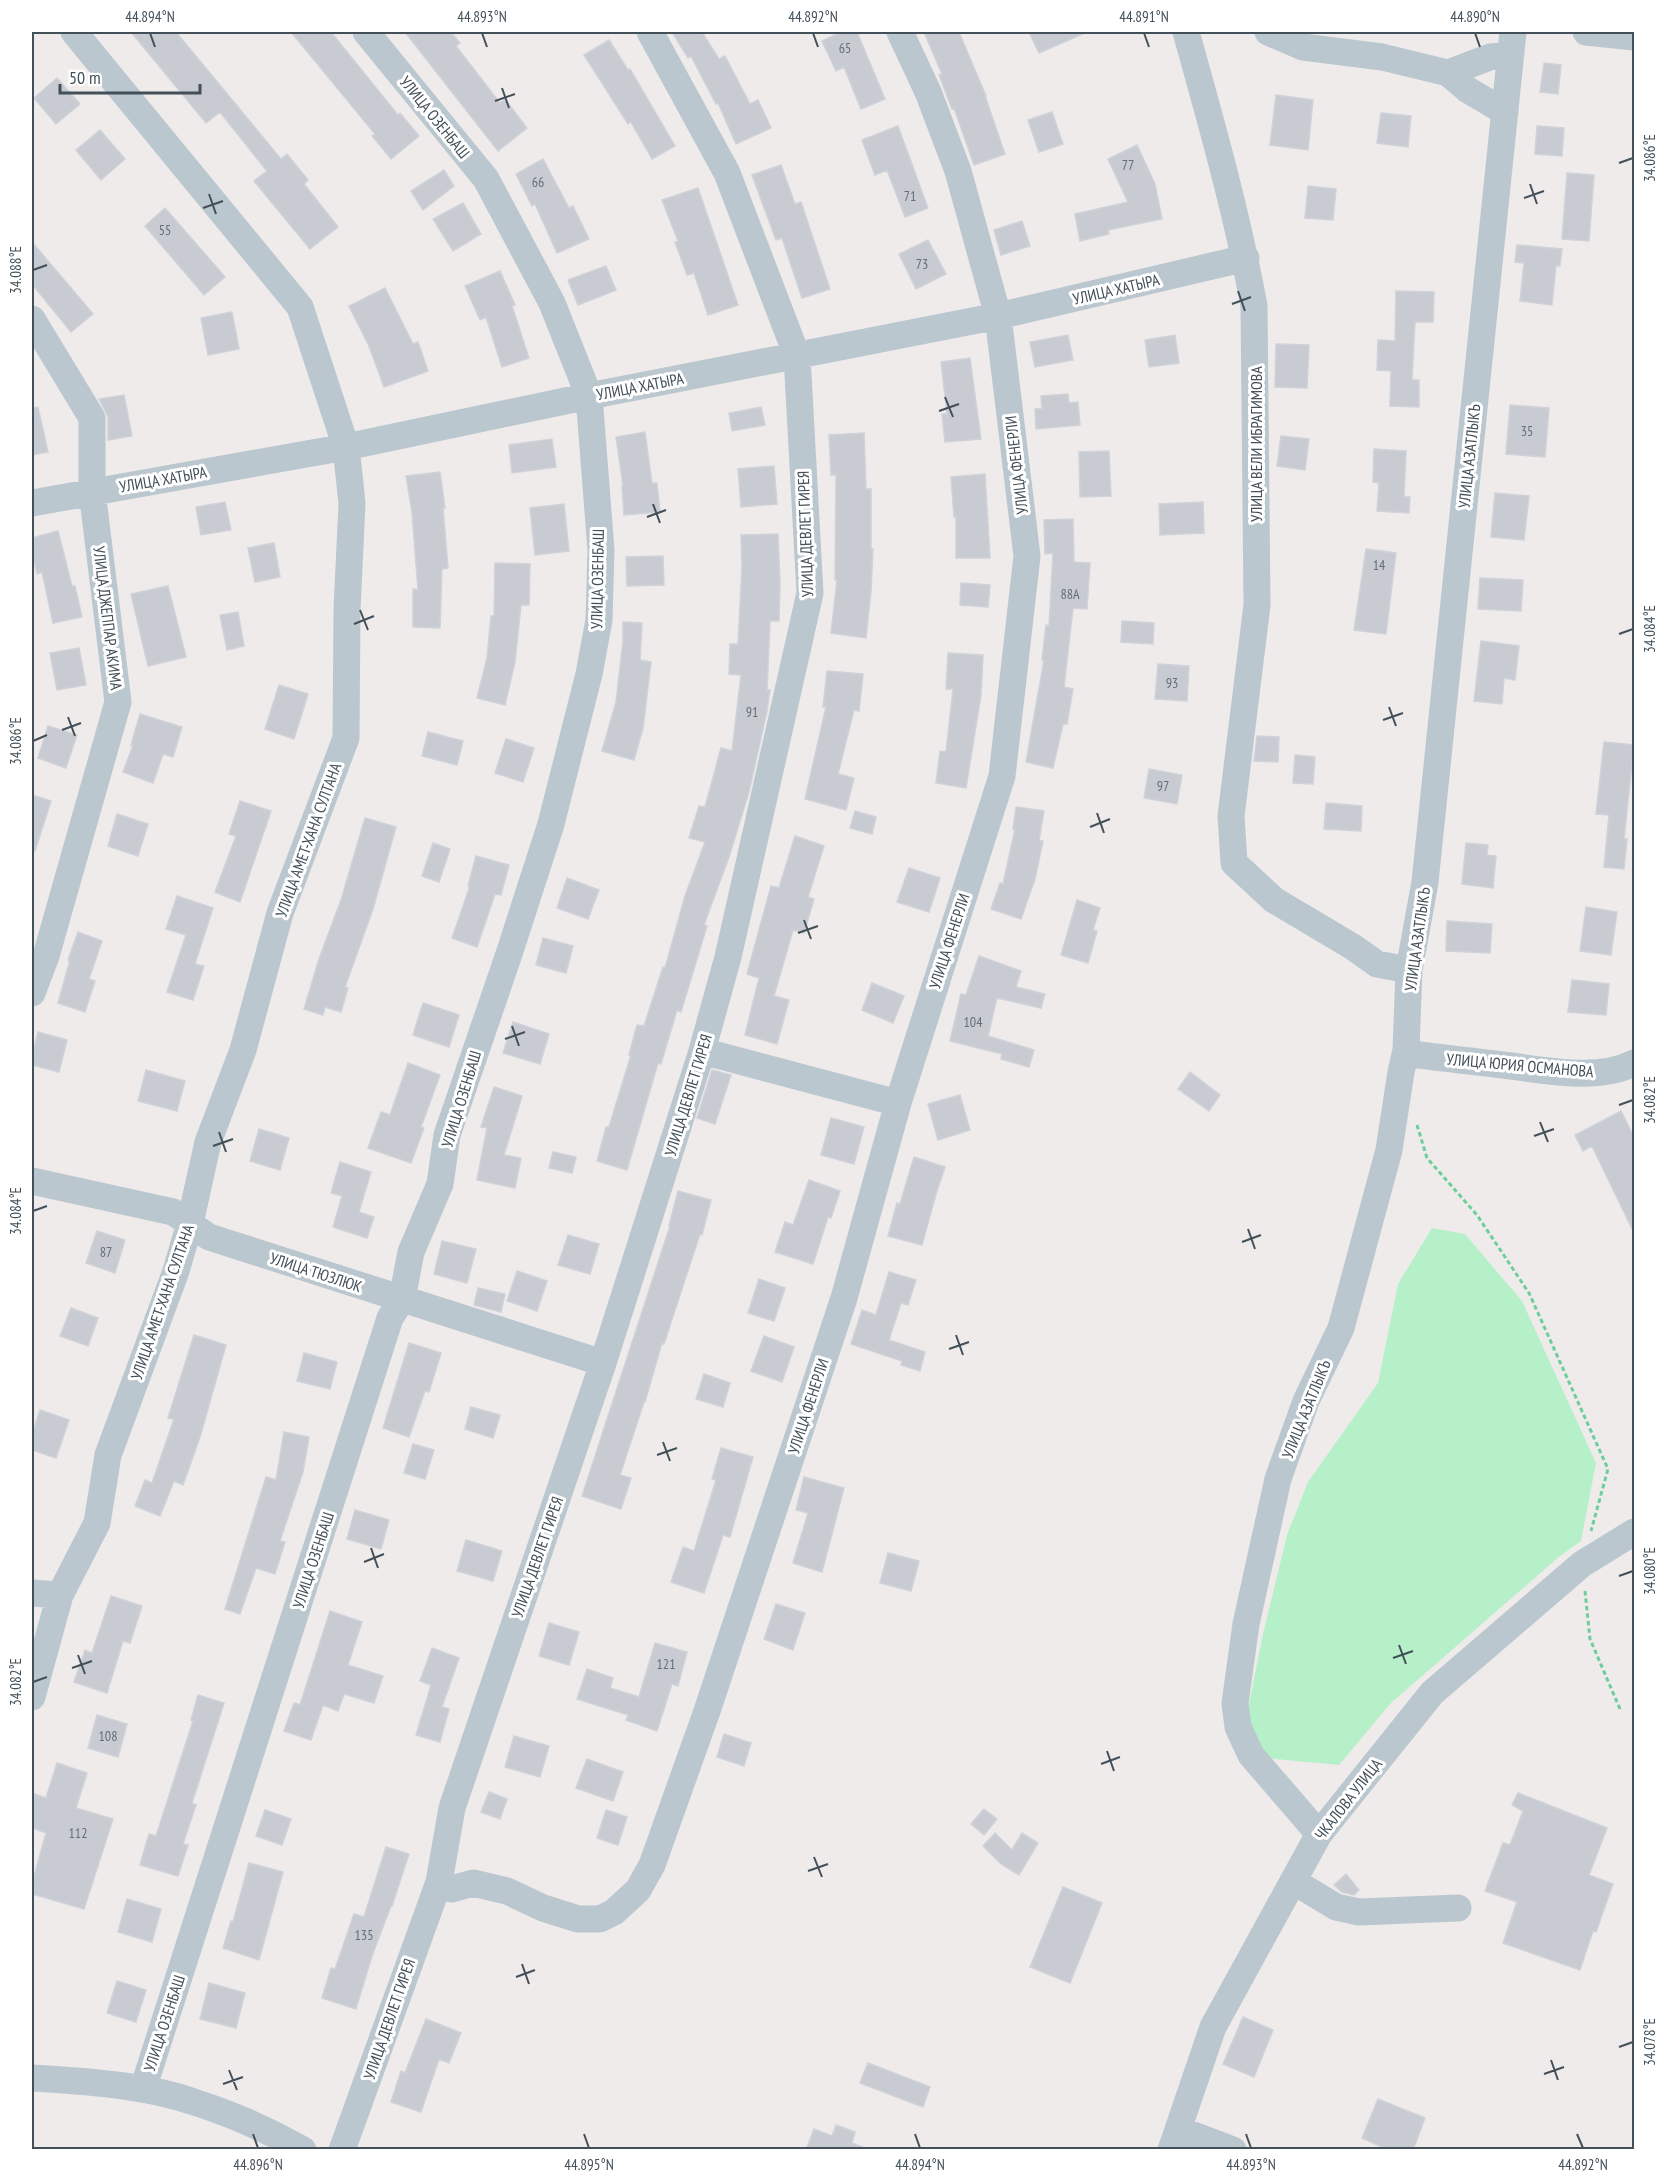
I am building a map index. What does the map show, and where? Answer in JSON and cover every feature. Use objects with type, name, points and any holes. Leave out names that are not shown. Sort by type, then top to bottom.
[{"type":"street","name":"УЛИЦА АМЕТ-ХАНА СУЛТАНА","points":[[32,1697],[60,1595],[97,1523],[108,1455],[176,1271],[190,1223],[208,1142],[243,1050],[280,913],[346,738],[347,610],[352,503],[346,447],[300,307],[74,32]]},
{"type":"street","name":"УЛИЦА ОЗЕНБАШ","points":[[32,2078],[143,2089],[386,1330],[390,1318],[402,1299],[411,1252],[440,1184],[447,1135],[551,824],[589,674],[599,620],[601,550],[589,396],[552,303],[486,178],[366,32]]},
{"type":"street","name":"УЛИЦА ДЕВЛЕТ ГИРЕЯ","points":[[342,2150],[420,1928],[439,1882],[452,1808],[603,1362],[702,1051],[728,957],[810,593],[796,356],[727,174],[651,32]]},
{"type":"street","name":"УЛИЦА ФЕНЕРЛИ","points":[[439,1882],[452,1889],[473,1884],[507,1891],[543,1908],[578,1919],[600,1919],[614,1912],[638,1890],[652,1865],[710,1700],[844,1298],[898,1103],[1002,776],[1027,556],[998,316],[958,171],[928,92],[900,32]]},
{"type":"street","name":"УЛИЦА ВЕЛИ ИБРАГИМОВА","points":[[1186,32],[1246,258],[1254,306],[1257,605],[1231,816],[1234,863],[1274,900],[1377,964],[1409,970]]},
{"type":"street","points":[[1268,32],[1303,46],[1382,57],[1448,73],[1468,90],[1505,112]]},
{"type":"street","points":[[1586,32],[1635,37]]},
{"type":"street","points":[[1448,73],[1490,57],[1512,43]]},
{"type":"street","name":"УЛИЦА АЗАТЛЫКЪ","points":[[1319,1834],[1251,1755],[1238,1728],[1235,1703],[1246,1624],[1278,1479],[1306,1401],[1341,1328],[1389,1150],[1406,1050],[1409,970],[1425,882],[1512,43]]},
{"type":"street","name":"УЛИЦА ХАТЫРА","points":[[32,503],[346,447],[589,396],[998,316],[1246,258]]},
{"type":"street","name":"УЛИЦА ДЖЕППАР АКИМА","points":[[32,319],[92,417],[92,491],[118,702],[46,956],[32,993]]},
{"type":"street","name":"УЛИЦА ЮРИЯ ОСМАНОВА","points":[[1406,1050],[1419,1055],[1569,1072],[1598,1072],[1624,1068],[1635,1063]]},
{"type":"street","points":[[702,1051],[898,1103]]},
{"type":"street","name":"УЛИЦА ТЮЗЛЮК","points":[[32,1181],[173,1212],[209,1237],[603,1362]]},
{"type":"street","name":"ЧКАЛОВА УЛИЦА","points":[[1174,2139],[1213,2027],[1319,1834],[1432,1693],[1582,1564],[1635,1532]]},
{"type":"street","points":[[32,1593],[60,1595]]},
{"type":"street","points":[[1293,1881],[1336,1907],[1359,1912],[1458,1908]]},
{"type":"street","points":[[143,2089],[193,2101],[270,2131],[303,2150]]},
{"type":"street","points":[[1174,2139],[1233,2150]]},
{"type":"path","points":[[1414,1115],[1427,1158],[1477,1215],[1529,1293],[1608,1469],[1582,1564],[1590,1639],[1620,1710]]},
{"type":"green space","points":[[1432,1228],[1465,1234],[1522,1301],[1596,1463],[1581,1541],[1560,1556],[1391,1703],[1339,1765],[1266,1758],[1246,1719],[1263,1634],[1287,1535],[1308,1482],[1378,1383],[1398,1284]]},
{"type":"building","points":[[131,32],[176,32],[281,159],[287,154],[308,180],[304,184],[338,227],[310,249],[254,181],[267,171],[220,112],[206,123]]},
{"type":"building","points":[[291,32],[331,32],[398,115],[400,113],[419,136],[391,159],[372,136],[375,134]]},
{"type":"building","points":[[405,32],[451,32],[460,43],[456,46],[500,103],[505,99],[527,128],[498,151]]},
{"type":"building","points":[[672,32],[702,32],[719,59],[725,56],[750,104],[758,100],[771,128],[736,144],[718,103],[716,104],[691,56],[688,58]]},
{"type":"building","points":[[841,32],[857,32],[885,99],[861,109],[844,67],[836,71],[822,41]]},
{"type":"building","points":[[924,32],[959,32],[986,96],[1005,154],[974,165],[954,108],[952,109],[939,75],[942,74]]},
{"type":"building","points":[[1029,32],[1087,32],[1039,53]]},
{"type":"building","points":[[609,40],[628,70],[630,69],[675,146],[652,159],[631,122],[628,124],[584,55]]},
{"type":"building","points":[[1544,63],[1561,65],[1558,94],[1540,92]]},
{"type":"building","points":[[57,78],[80,104],[56,124],[34,98]]},
{"type":"building","points":[[1276,95],[1313,100],[1308,150],[1270,145]]},
{"type":"building","points":[[1052,112],[1063,144],[1039,152],[1028,120]]},
{"type":"building","points":[[1381,113],[1411,116],[1408,147],[1377,143]]},
{"type":"building","points":[[898,126],[928,208],[905,217],[887,170],[875,175],[862,140]]},
{"type":"building","points":[[1537,126],[1564,128],[1562,156],[1535,154]]},
{"type":"building","points":[[100,130],[125,159],[101,180],[76,150]]},
{"type":"building","points":[[1137,145],[1155,184],[1162,219],[1108,230],[1109,234],[1080,241],[1075,214],[1128,202],[1108,159]]},
{"type":"building","points":[[543,159],[569,208],[573,206],[589,239],[557,253],[535,204],[532,206],[516,174]]},
{"type":"building","points":[[781,165],[795,204],[801,202],[830,289],[802,298],[782,238],[776,240],[752,175]]},
{"type":"building","points":[[444,170],[454,186],[423,210],[411,191]]},
{"type":"building","points":[[1567,173],[1594,175],[1589,241],[1562,239]]},
{"type":"building","points":[[1308,186],[1336,189],[1333,220],[1305,218]]},
{"type":"building","points":[[698,188],[738,305],[708,315],[694,273],[687,275],[675,242],[678,241],[662,200]]},
{"type":"building","points":[[463,203],[481,234],[453,251],[433,219]]},
{"type":"building","points":[[165,208],[225,277],[204,295],[145,226]]},
{"type":"building","points":[[1022,221],[1030,246],[1001,255],[994,230]]},
{"type":"building","points":[[928,240],[946,274],[916,289],[899,254]]},
{"type":"building","points":[[32,242],[93,314],[71,332],[32,284]]},
{"type":"building","points":[[1517,245],[1562,249],[1560,266],[1556,266],[1552,305],[1520,301],[1524,263],[1515,262]]},
{"type":"building","points":[[606,266],[616,290],[578,305],[568,280]]},
{"type":"building","points":[[500,271],[515,305],[512,306],[529,358],[502,367],[486,317],[480,320],[465,286]]},
{"type":"building","points":[[385,288],[413,344],[418,342],[428,371],[384,387],[369,346],[349,306]]},
{"type":"building","points":[[1396,291],[1434,292],[1433,322],[1415,322],[1412,380],[1419,380],[1419,407],[1390,406],[1391,371],[1377,370],[1378,340],[1395,341]]},
{"type":"building","points":[[232,312],[239,349],[208,355],[201,318]]},
{"type":"building","points":[[1068,335],[1073,360],[1035,367],[1030,342]]},
{"type":"building","points":[[1175,335],[1179,363],[1149,367],[1145,340]]},
{"type":"building","points":[[1276,344],[1309,345],[1307,388],[1275,387]]},
{"type":"building","points":[[970,358],[981,439],[945,442],[942,414],[947,414],[941,362]]},
{"type":"building","points":[[1068,394],[1069,403],[1078,402],[1080,425],[1036,429],[1035,409],[1042,409],[1041,396]]},
{"type":"building","points":[[124,395],[132,436],[108,440],[108,417],[99,399]]},
{"type":"building","points":[[1510,405],[1549,408],[1545,457],[1506,454]]},
{"type":"building","points":[[38,407],[48,452],[32,455],[32,408]]},
{"type":"building","points":[[761,407],[765,425],[732,431],[729,413]]},
{"type":"building","points":[[645,432],[652,483],[657,483],[660,512],[624,515],[623,485],[616,437]]},
{"type":"building","points":[[864,433],[866,489],[871,489],[871,549],[873,549],[866,638],[831,633],[837,580],[835,580],[836,475],[831,475],[829,435]]},
{"type":"building","points":[[1281,436],[1309,439],[1305,470],[1277,466]]},
{"type":"building","points":[[552,439],[556,467],[512,473],[509,445]]},
{"type":"building","points":[[1374,449],[1406,451],[1404,497],[1410,497],[1409,513],[1377,511],[1379,483],[1373,482]]},
{"type":"building","points":[[1109,451],[1111,496],[1080,497],[1079,452]]},
{"type":"building","points":[[774,466],[777,504],[741,507],[738,469]]},
{"type":"building","points":[[440,472],[445,508],[443,508],[448,568],[442,569],[440,628],[413,627],[413,589],[418,590],[412,512],[406,476]]},
{"type":"building","points":[[985,474],[990,558],[956,558],[956,517],[954,517],[951,477]]},
{"type":"building","points":[[1495,493],[1529,496],[1524,540],[1491,537]]},
{"type":"building","points":[[225,502],[231,530],[201,535],[196,507]]},
{"type":"building","points":[[1203,502],[1204,533],[1160,535],[1159,504]]},
{"type":"building","points":[[564,504],[569,551],[535,555],[530,508]]},
{"type":"building","points":[[1073,519],[1074,562],[1090,563],[1087,609],[1073,608],[1064,687],[1073,689],[1067,724],[1063,724],[1053,768],[1026,762],[1044,660],[1042,660],[1046,625],[1049,626],[1053,553],[1045,554],[1044,520]]},
{"type":"building","points":[[58,531],[82,617],[53,623],[42,572],[37,574],[32,553],[32,538]]},
{"type":"building","points":[[778,534],[779,621],[770,621],[767,690],[770,690],[749,792],[729,857],[704,925],[707,926],[681,1012],[677,1010],[661,1064],[658,1063],[627,1170],[597,1161],[606,1127],[609,1127],[631,1055],[629,1055],[637,1025],[644,1026],[663,967],[665,968],[685,896],[705,842],[689,838],[699,806],[705,807],[721,748],[732,751],[741,675],[729,674],[730,644],[738,644],[742,567],[741,535]]},
{"type":"building","points":[[274,543],[280,577],[255,582],[248,548]]},
{"type":"building","points":[[1366,549],[1396,553],[1386,634],[1354,630]]},
{"type":"building","points":[[663,556],[664,585],[627,586],[626,557]]},
{"type":"building","points":[[495,563],[530,564],[529,605],[521,605],[515,662],[505,705],[477,698],[487,658],[491,616],[494,616]]},
{"type":"building","points":[[1480,578],[1523,580],[1521,611],[1478,609]]},
{"type":"building","points":[[961,583],[990,585],[988,607],[960,605]]},
{"type":"building","points":[[168,586],[186,657],[148,666],[131,594]]},
{"type":"building","points":[[238,612],[244,646],[227,650],[220,615]]},
{"type":"building","points":[[1122,621],[1154,623],[1153,644],[1121,642]]},
{"type":"building","points":[[623,622],[642,623],[640,660],[651,662],[643,728],[634,760],[602,751],[616,702]]},
{"type":"building","points":[[1481,641],[1519,646],[1515,680],[1504,678],[1502,704],[1474,701]]},
{"type":"building","points":[[79,648],[86,685],[57,690],[50,653]]},
{"type":"building","points":[[948,653],[983,655],[981,695],[966,788],[936,783],[940,751],[946,752],[953,689],[946,689]]},
{"type":"building","points":[[1158,664],[1189,666],[1187,701],[1155,699]]},
{"type":"building","points":[[827,671],[863,674],[859,711],[854,710],[838,774],[854,778],[846,810],[805,799],[826,707],[823,707]]},
{"type":"building","points":[[279,685],[308,694],[294,739],[265,729]]},
{"type":"building","points":[[140,714],[182,727],[173,757],[163,754],[153,783],[123,772],[133,745],[131,745]]},
{"type":"building","points":[[48,726],[77,735],[66,768],[38,758]]},
{"type":"building","points":[[428,732],[463,741],[457,765],[422,756]]},
{"type":"building","points":[[1257,736],[1279,737],[1278,762],[1254,761]]},
{"type":"building","points":[[506,739],[534,748],[523,782],[495,773]]},
{"type":"building","points":[[1604,742],[1634,745],[1624,839],[1627,839],[1624,869],[1604,867],[1609,815],[1596,814]]},
{"type":"building","points":[[1295,755],[1315,757],[1313,784],[1293,783]]},
{"type":"building","points":[[1149,769],[1182,775],[1177,804],[1144,798]]},
{"type":"building","points":[[32,795],[51,801],[35,851],[32,850]]},
{"type":"building","points":[[240,801],[271,811],[240,902],[215,892],[236,836],[229,834]]},
{"type":"building","points":[[1326,803],[1362,806],[1361,831],[1324,829]]},
{"type":"building","points":[[1016,807],[1044,811],[1039,841],[1043,841],[1035,879],[1021,919],[991,909],[1000,883],[1003,884],[1015,829],[1013,829]]},
{"type":"building","points":[[855,811],[876,817],[872,834],[850,828]]},
{"type":"building","points":[[117,814],[148,824],[138,856],[108,846]]},
{"type":"building","points":[[365,818],[396,827],[373,909],[345,987],[348,988],[341,1012],[325,1007],[323,1015],[304,1009],[319,959],[341,900]]},
{"type":"building","points":[[795,836],[824,846],[808,897],[814,899],[804,933],[793,930],[774,996],[789,1000],[777,1044],[745,1035],[759,978],[747,974],[771,886],[779,888]]},
{"type":"building","points":[[433,843],[450,849],[439,882],[422,876]]},
{"type":"building","points":[[1466,843],[1488,845],[1487,855],[1496,856],[1493,888],[1462,884]]},
{"type":"building","points":[[476,856],[509,865],[501,895],[495,894],[477,947],[452,938],[470,886],[468,886]]},
{"type":"building","points":[[909,868],[940,878],[929,912],[897,902]]},
{"type":"building","points":[[567,878],[599,890],[588,919],[557,908]]},
{"type":"building","points":[[177,896],[213,908],[195,964],[204,966],[193,1000],[167,992],[186,935],[166,929]]},
{"type":"building","points":[[1077,900],[1100,908],[1093,930],[1097,931],[1088,963],[1061,955]]},
{"type":"building","points":[[1586,907],[1617,912],[1611,955],[1580,951]]},
{"type":"building","points":[[1447,921],[1492,924],[1490,953],[1446,951]]},
{"type":"building","points":[[78,932],[102,941],[89,979],[95,981],[85,1012],[58,1003],[70,960],[68,960]]},
{"type":"building","points":[[543,938],[573,946],[566,973],[536,965]]},
{"type":"building","points":[[979,956],[1021,971],[1016,987],[1045,994],[1041,1008],[997,998],[988,1036],[1034,1050],[1029,1067],[1001,1059],[1002,1054],[950,1041],[961,994],[966,995]]},
{"type":"building","points":[[1572,980],[1609,984],[1606,1015],[1568,1012]]},
{"type":"building","points":[[872,983],[904,996],[893,1023],[862,1010]]},
{"type":"building","points":[[423,1003],[459,1015],[449,1047],[413,1035]]},
{"type":"building","points":[[513,1022],[549,1034],[540,1064],[503,1053]]},
{"type":"building","points":[[38,1032],[67,1040],[59,1072],[32,1065]]},
{"type":"building","points":[[408,1063],[440,1075],[411,1163],[368,1148],[381,1112],[390,1115]]},
{"type":"building","points":[[146,1070],[185,1081],[177,1111],[138,1101]]},
{"type":"building","points":[[712,1070],[731,1075],[715,1124],[697,1118]]},
{"type":"building","points":[[1190,1072],[1220,1095],[1209,1111],[1178,1089]]},
{"type":"building","points":[[494,1087],[522,1096],[504,1155],[521,1158],[515,1188],[477,1180],[487,1128],[481,1127]]},
{"type":"building","points":[[960,1095],[970,1130],[938,1140],[928,1104]]},
{"type":"building","points":[[1621,1111],[1635,1139],[1635,1235],[1592,1146],[1583,1151],[1575,1135]]},
{"type":"building","points":[[831,1118],[864,1127],[854,1164],[821,1155]]},
{"type":"building","points":[[259,1129],[289,1138],[280,1170],[250,1161]]},
{"type":"building","points":[[553,1152],[576,1157],[572,1173],[549,1168]]},
{"type":"building","points":[[914,1157],[945,1167],[922,1245],[888,1236]]},
{"type":"building","points":[[340,1162],[371,1172],[359,1212],[374,1217],[367,1238],[333,1227],[342,1196],[331,1193]]},
{"type":"building","points":[[809,1180],[840,1191],[831,1218],[828,1217],[813,1264],[775,1252],[785,1222],[793,1225]]},
{"type":"building","points":[[678,1191],[711,1200],[702,1235],[700,1234],[664,1344],[662,1343],[620,1475],[631,1478],[621,1509],[582,1496],[670,1226]]},
{"type":"building","points":[[97,1231],[125,1240],[115,1273],[86,1263]]},
{"type":"building","points":[[568,1235],[599,1244],[590,1274],[558,1265]]},
{"type":"building","points":[[442,1241],[476,1249],[467,1283],[434,1274]]},
{"type":"building","points":[[517,1271],[547,1281],[537,1311],[507,1301]]},
{"type":"building","points":[[889,1272],[916,1280],[908,1305],[901,1303],[889,1340],[925,1352],[920,1371],[901,1365],[902,1361],[851,1344],[862,1310],[876,1315]]},
{"type":"building","points":[[759,1279],[785,1288],[774,1321],[748,1313]]},
{"type":"building","points":[[478,1288],[505,1294],[501,1312],[474,1305]]},
{"type":"building","points":[[71,1308],[98,1318],[88,1346],[60,1336]]},
{"type":"building","points":[[194,1335],[226,1345],[200,1437],[183,1485],[174,1481],[160,1516],[135,1506],[145,1480],[152,1483],[174,1419],[168,1418]]},
{"type":"building","points":[[764,1336],[794,1347],[782,1382],[751,1371]]},
{"type":"building","points":[[409,1343],[441,1353],[429,1392],[425,1391],[409,1437],[383,1428]]},
{"type":"building","points":[[304,1353],[337,1362],[330,1389],[297,1381]]},
{"type":"building","points":[[704,1374],[730,1383],[723,1407],[696,1399]]},
{"type":"building","points":[[471,1407],[500,1415],[493,1438],[465,1429]]},
{"type":"building","points":[[40,1410],[69,1420],[56,1458],[32,1450],[32,1435]]},
{"type":"building","points":[[284,1432],[309,1437],[303,1472],[280,1541],[285,1542],[275,1574],[256,1568],[240,1614],[225,1609],[266,1477],[276,1480]]},
{"type":"building","points":[[413,1444],[434,1450],[425,1479],[404,1473]]},
{"type":"building","points":[[721,1448],[753,1457],[730,1537],[723,1535],[704,1593],[671,1582],[683,1547],[694,1551],[716,1480],[712,1479]]},
{"type":"building","points":[[804,1477],[844,1488],[822,1572],[793,1563],[808,1513],[796,1510]]},
{"type":"building","points":[[355,1510],[389,1520],[381,1549],[347,1539]]},
{"type":"building","points":[[466,1540],[502,1551],[493,1581],[457,1571]]},
{"type":"building","points":[[888,1553],[919,1561],[911,1591],[880,1583]]},
{"type":"building","points":[[111,1596],[142,1606],[130,1643],[123,1641],[107,1693],[74,1682],[85,1650],[92,1653]]},
{"type":"building","points":[[776,1604],[805,1613],[793,1650],[764,1639]]},
{"type":"building","points":[[330,1611],[362,1622],[348,1665],[383,1676],[374,1703],[344,1694],[338,1711],[323,1705],[311,1740],[284,1731],[294,1703],[300,1705]]},
{"type":"building","points":[[549,1623],[579,1632],[569,1665],[539,1656]]},
{"type":"building","points":[[655,1643],[687,1652],[678,1686],[672,1684],[657,1731],[626,1720],[628,1715],[577,1699],[587,1669],[613,1678],[610,1688],[639,1697]]},
{"type":"building","points":[[432,1648],[459,1658],[442,1707],[449,1709],[440,1742],[416,1735],[431,1685],[420,1681]]},
{"type":"building","points":[[198,1695],[224,1703],[192,1803],[196,1805],[183,1844],[188,1845],[178,1876],[140,1865],[149,1834],[156,1836],[193,1721],[191,1720]]},
{"type":"building","points":[[97,1715],[127,1724],[118,1757],[88,1748]]},
{"type":"building","points":[[724,1734],[751,1743],[744,1766],[717,1757]]},
{"type":"building","points":[[514,1736],[549,1746],[540,1777],[505,1767]]},
{"type":"building","points":[[587,1759],[623,1772],[613,1801],[576,1788]]},
{"type":"building","points":[[57,1763],[87,1773],[76,1808],[113,1819],[84,1909],[32,1894],[32,1883],[46,1833],[32,1828],[32,1793],[46,1798]]},
{"type":"building","points":[[489,1792],[507,1799],[500,1819],[481,1812]]},
{"type":"building","points":[[1518,1793],[1607,1828],[1589,1875],[1613,1884],[1596,1932],[1593,1931],[1580,1970],[1503,1943],[1517,1902],[1485,1891],[1503,1843],[1510,1845],[1523,1811],[1512,1805]]},
{"type":"building","points":[[984,1809],[997,1819],[984,1835],[971,1824]]},
{"type":"building","points":[[265,1810],[291,1819],[282,1845],[256,1836]]},
{"type":"building","points":[[606,1810],[627,1817],[618,1845],[597,1838]]},
{"type":"building","points":[[995,1833],[1012,1850],[1022,1833],[1038,1843],[1019,1875],[1001,1864],[983,1846]]},
{"type":"building","points":[[386,1847],[409,1854],[372,1956],[356,2009],[322,1998],[331,1968],[335,1969],[354,1914],[364,1917]]},
{"type":"building","points":[[249,1863],[283,1872],[259,1960],[223,1948],[231,1921],[233,1922]]},
{"type":"building","points":[[1346,1874],[1359,1890],[1354,1895],[1342,1892],[1334,1885]]},
{"type":"building","points":[[1063,1887],[1102,1903],[1070,1983],[1030,1967]]},
{"type":"building","points":[[127,1899],[161,1909],[152,1942],[118,1932]]},
{"type":"building","points":[[117,1981],[146,1990],[136,2022],[107,2013]]},
{"type":"building","points":[[209,1983],[245,1993],[236,2028],[200,2019]]},
{"type":"building","points":[[1243,2017],[1273,2030],[1254,2077],[1223,2064]]},
{"type":"building","points":[[426,2019],[461,2033],[449,2063],[439,2059],[421,2112],[391,2102],[401,2071],[405,2073]]},
{"type":"building","points":[[868,2063],[930,2087],[923,2107],[860,2083]]},
{"type":"building","points":[[1378,2099],[1425,2118],[1413,2150],[1389,2150],[1362,2138]]},
{"type":"building","points":[[836,2125],[855,2132],[852,2143],[865,2150],[806,2150],[814,2129],[832,2136]]}]
